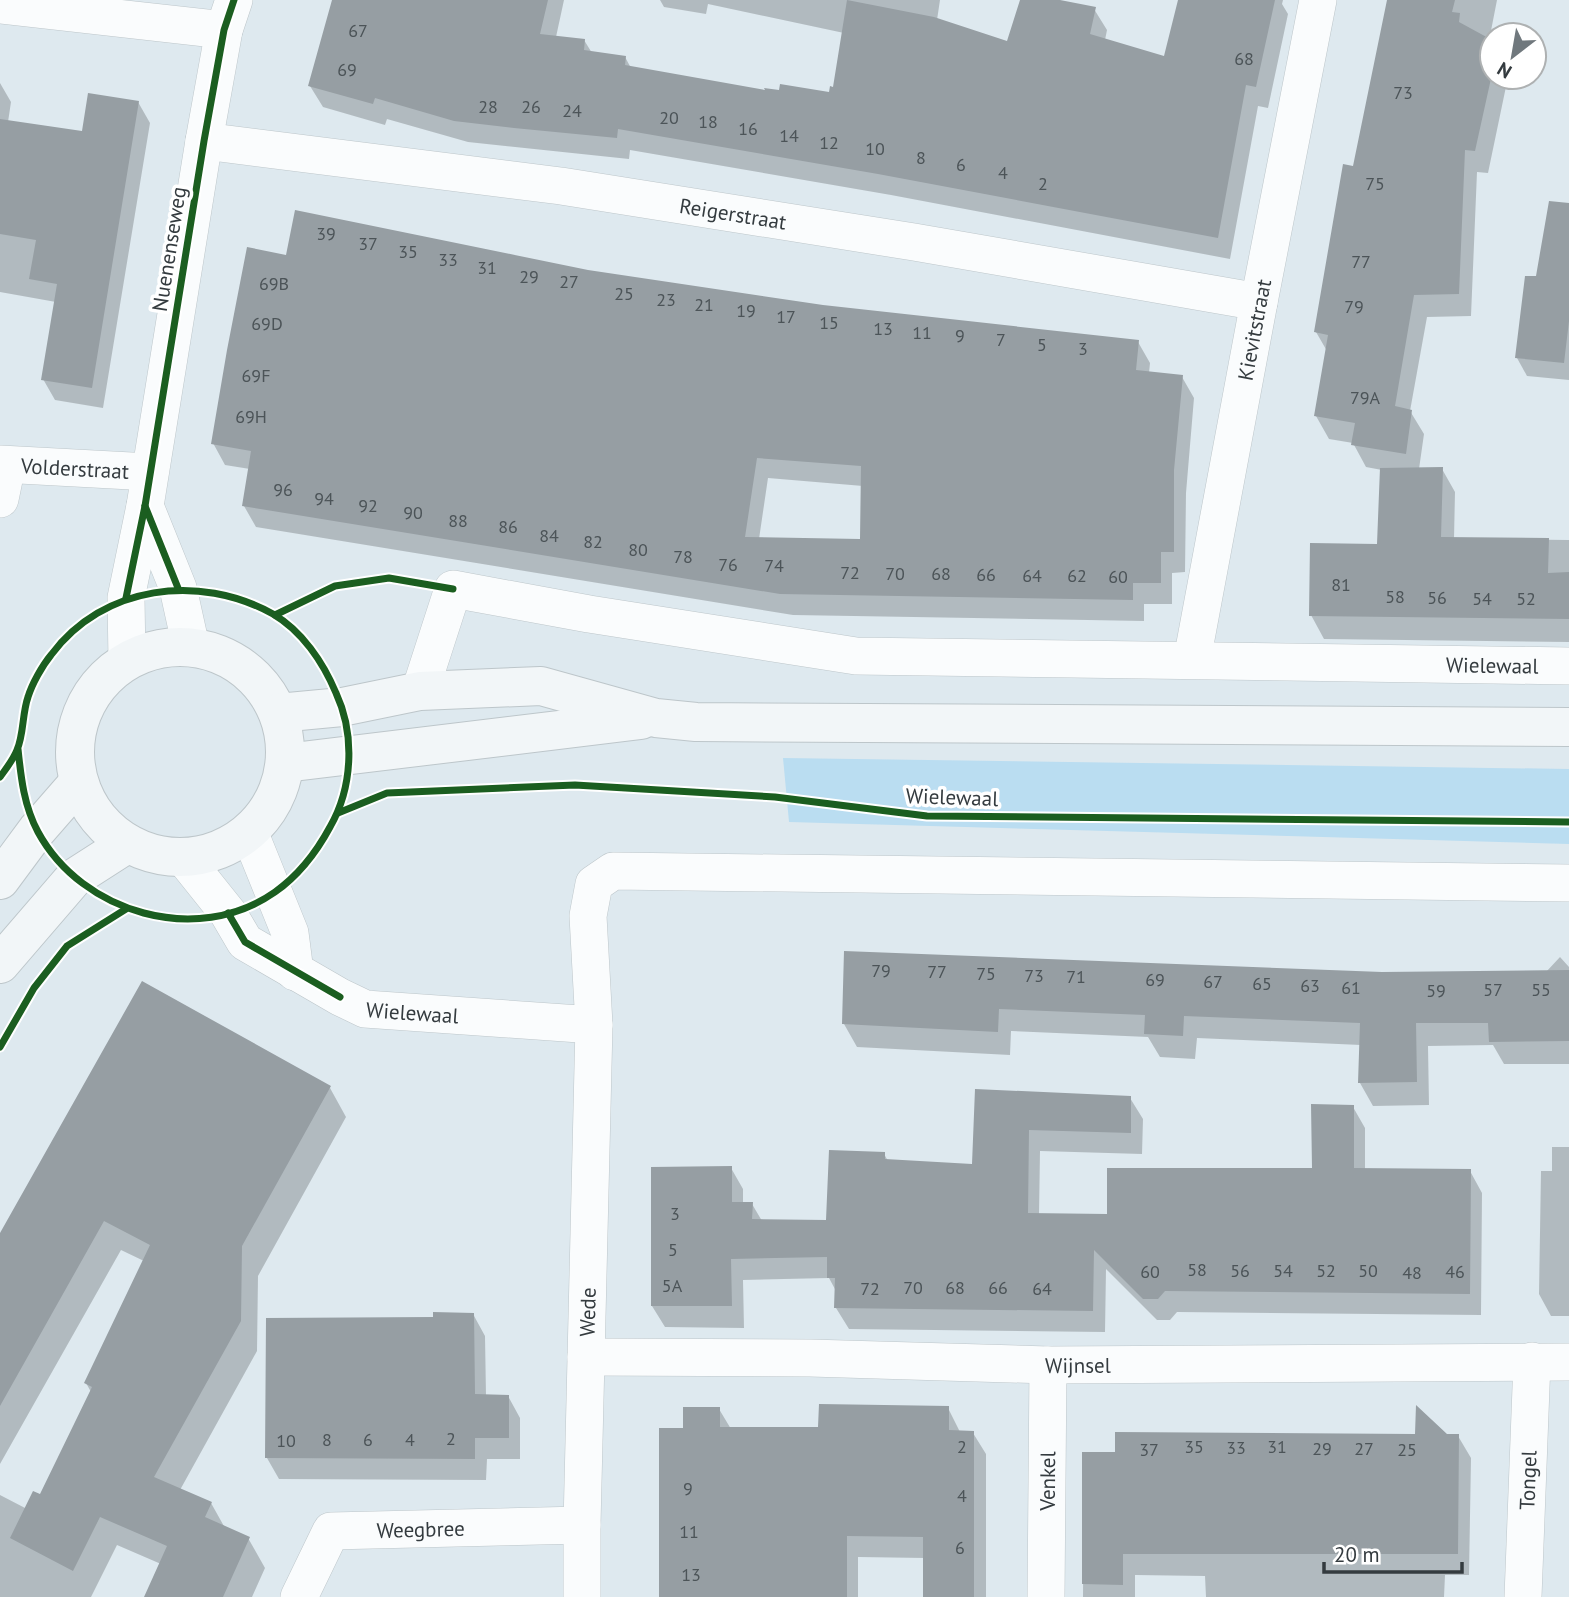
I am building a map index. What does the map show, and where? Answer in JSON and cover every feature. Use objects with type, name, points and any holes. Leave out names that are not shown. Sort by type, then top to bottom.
[{"type":"main road","points":[[191,647],[228,658],[258,681],[278,713],[285,737],[285,764],[279,789],[267,816],[250,834],[231,845],[184,858],[154,855],[127,844],[97,818],[78,783],[75,737],[92,692],[127,660],[158,649],[191,647]]},
{"type":"main road","points":[[278,713],[342,707],[420,691],[541,686],[656,718],[696,722],[1569,727]]},
{"type":"main road","points":[[285,764],[656,718]]},
{"type":"main road","points":[[0,880],[37,830],[78,783]]},
{"type":"main road","points":[[0,964],[74,878],[127,844]]},
{"type":"street","name":"Kievitstraat","points":[[1192,660],[1318,0]]},
{"type":"street","points":[[0,5],[229,15]]},
{"type":"street","name":"Nuenenseweg","points":[[127,660],[126,598],[148,489],[204,141],[229,15]]},
{"type":"street","name":"Reigerstraat","points":[[204,141],[561,186],[914,242],[1259,302]]},
{"type":"street","name":"Volderstraat","points":[[2,476],[148,489]]},
{"type":"street","points":[[148,489],[178,588],[191,647]]},
{"type":"street","name":"Wielewaal","points":[[420,691],[453,589],[589,614],[856,656],[1569,666]]},
{"type":"street","points":[[250,834],[290,933],[295,972]]},
{"type":"street","points":[[184,858],[228,914],[245,942],[295,972]]},
{"type":"street","points":[[594,1025],[588,916],[594,884],[613,871],[1569,883]]},
{"type":"street","name":"Wielewaal","points":[[295,972],[365,1009],[594,1025]]},
{"type":"street","name":"Wede","points":[[582,1597],[594,1025]]},
{"type":"street","name":"Wijnsel","points":[[586,1357],[810,1358],[1048,1365],[1569,1362]]},
{"type":"street","name":"Tongel","points":[[1523,1597],[1532,1362]]},
{"type":"street","name":"Venkel","points":[[1046,1597],[1048,1365]]},
{"type":"street","name":"Weegbree","points":[[299,1597],[331,1531],[582,1525]]},
{"type":"shaded area","points":[[783,758],[1569,769],[1569,844],[789,822]]},
{"type":"building","points":[[332,0],[548,0],[540,34],[585,39],[584,50],[626,56],[625,65],[765,90],[764,88],[779,90],[780,84],[829,92],[830,86],[833,87],[847,0],[934,17],[1007,41],[1020,0],[1060,0],[1096,7],[1090,34],[1164,56],[1178,0],[1275,0],[1256,87],[1246,85],[1218,238],[878,174],[618,129],[617,138],[514,128],[454,121],[375,98],[373,104],[308,86]]},
{"type":"building","points":[[1387,0],[1455,0],[1452,12],[1460,13],[1459,22],[1478,32],[1478,91],[1488,91],[1475,151],[1465,150],[1459,294],[1414,295],[1395,406],[1412,410],[1406,454],[1351,445],[1355,423],[1314,416],[1328,335],[1314,332],[1343,164],[1353,166]]},
{"type":"building","points":[[88,93],[139,101],[92,388],[41,380],[57,284],[29,279],[36,240],[0,234],[0,119],[82,131]]},
{"type":"building","points":[[1549,201],[1569,203],[1569,321],[1564,363],[1515,358],[1525,276],[1536,276]]},
{"type":"building","points":[[295,210],[588,270],[823,305],[1139,340],[1136,370],[1183,375],[1174,470],[1174,552],[1161,552],[1161,583],[1133,583],[1133,600],[780,594],[242,506],[251,451],[211,444],[227,350],[247,247],[286,255]],"holes":[[[757,458],[861,466],[860,539],[745,537]]]},
{"type":"building","points":[[1443,467],[1441,537],[1549,538],[1548,573],[1569,572],[1569,619],[1309,616],[1310,543],[1377,544],[1380,468]]},
{"type":"building","points":[[844,951],[1382,972],[1569,970],[1569,1041],[1489,1042],[1488,1023],[1416,1023],[1417,1082],[1358,1083],[1360,1023],[1184,1016],[1183,1036],[1144,1034],[1145,1015],[999,1009],[998,1032],[842,1024]]},
{"type":"building","points":[[142,981],[331,1086],[242,1246],[241,1321],[154,1477],[212,1502],[205,1517],[250,1537],[223,1597],[144,1597],[167,1546],[100,1517],[73,1571],[10,1538],[33,1491],[40,1494],[92,1387],[84,1383],[150,1245],[104,1221],[0,1406],[0,1233]]},
{"type":"building","points":[[975,1089],[1131,1096],[1131,1133],[1029,1130],[1028,1213],[1107,1214],[1107,1168],[1312,1168],[1311,1104],[1354,1105],[1354,1168],[1471,1169],[1470,1294],[1165,1291],[1158,1299],[1143,1299],[1094,1250],[1093,1311],[834,1308],[835,1278],[827,1278],[827,1257],[731,1259],[732,1306],[651,1306],[651,1167],[732,1166],[732,1202],[753,1202],[752,1219],[826,1220],[829,1150],[885,1152],[885,1159],[972,1164]]},
{"type":"building","points":[[433,1312],[474,1313],[475,1394],[509,1395],[509,1438],[475,1438],[475,1459],[265,1458],[266,1318],[433,1317]]},
{"type":"building","points":[[819,1404],[949,1406],[949,1430],[974,1431],[974,1597],[923,1597],[923,1537],[847,1536],[847,1597],[659,1597],[659,1428],[683,1428],[683,1407],[720,1407],[720,1427],[818,1427]]},
{"type":"building","points":[[1416,1405],[1447,1434],[1459,1434],[1458,1554],[1123,1554],[1123,1585],[1082,1584],[1082,1452],[1115,1452],[1115,1432],[1415,1434]]},
{"type":"cycle path","points":[[126,598],[145,506],[224,30],[234,0]]},
{"type":"cycle path","points":[[145,506],[178,588]]},
{"type":"cycle path","points":[[275,615],[335,586],[389,578],[453,589]]},
{"type":"cycle path","points":[[0,777],[14,757],[19,744],[26,704],[35,681],[48,659],[72,631],[97,613],[125,600],[184,590],[214,593],[244,601],[284,621],[302,638],[325,670],[336,693],[346,726],[349,760],[338,811],[319,846],[292,878],[275,892],[244,909],[211,917],[177,919],[144,913],[112,901],[83,883],[58,860],[38,832],[29,812],[18,749]]},
{"type":"cycle path","points":[[338,813],[387,793],[575,785],[775,797],[927,816],[1569,822]]},
{"type":"cycle path","points":[[0,1047],[34,988],[67,946],[126,909]]},
{"type":"cycle path","points":[[228,913],[245,942],[340,997]]}]
